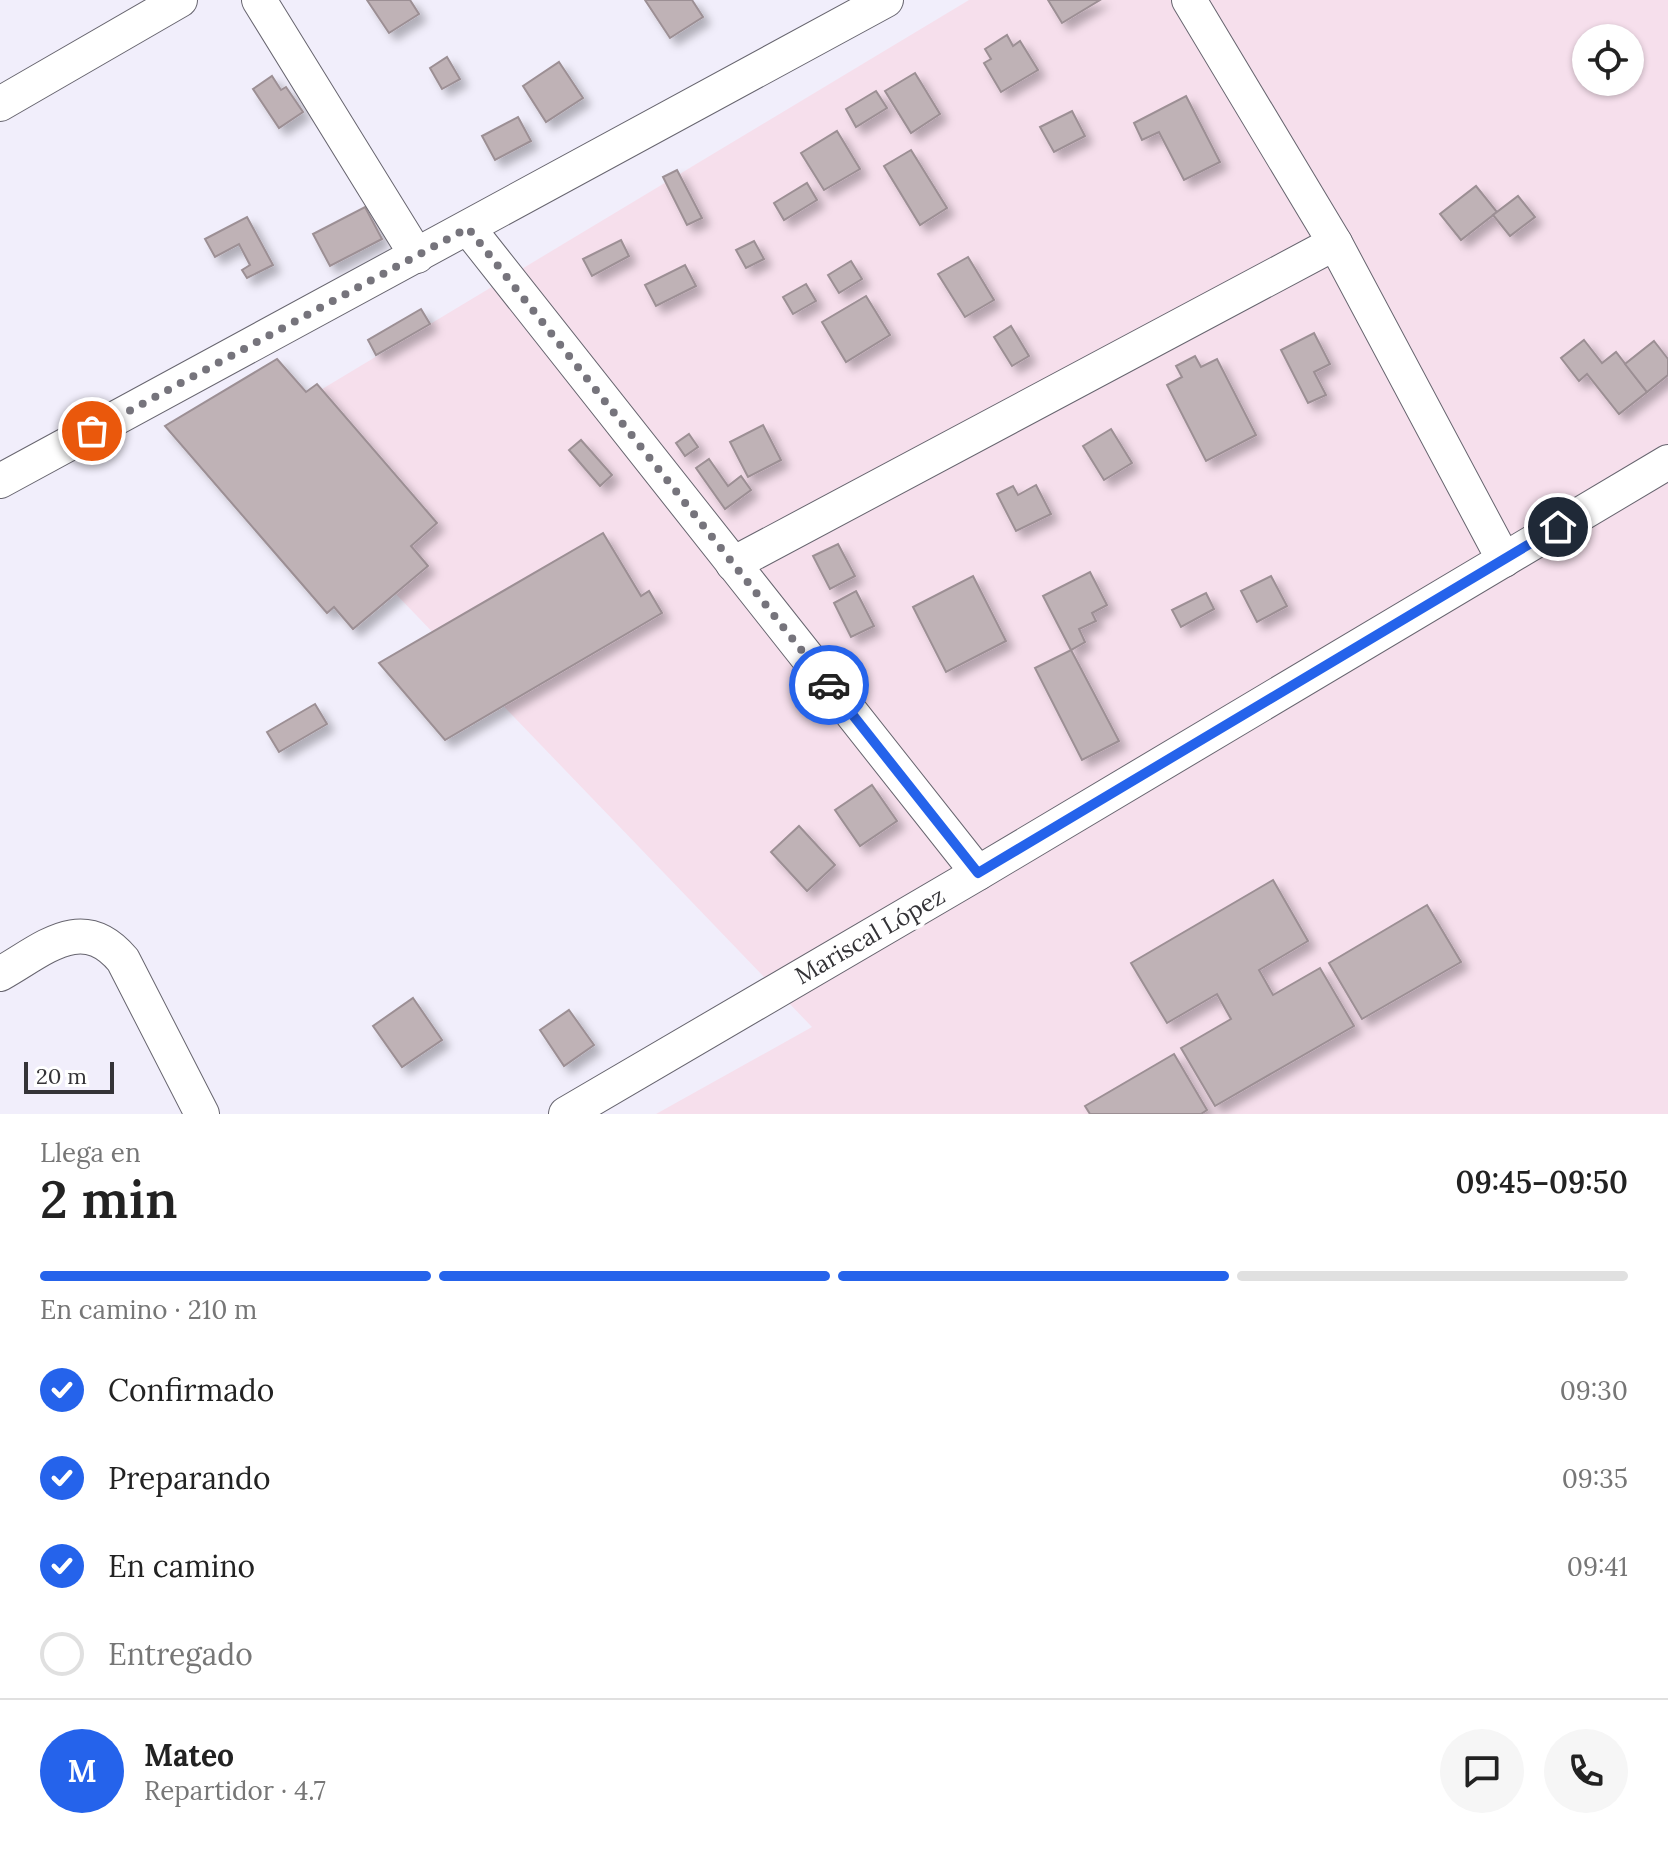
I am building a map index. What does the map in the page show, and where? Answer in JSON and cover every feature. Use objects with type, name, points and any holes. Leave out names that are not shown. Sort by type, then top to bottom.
[{"type":"street","points":[[0,104],[180,0]]},
{"type":"street","points":[[259,0],[417,256]]},
{"type":"street","points":[[4,469],[417,256],[886,0]]},
{"type":"street","points":[[1189,0],[1335,243],[1504,560]]},
{"type":"street","points":[[468,228],[978,873]]},
{"type":"street","points":[[733,564],[1335,243]]},
{"type":"street","name":"Mariscal López","points":[[566,1114],[1668,462]]},
{"type":"street","points":[[0,974],[69,936],[93,937],[105,942],[123,960],[202,1114]]},
{"type":"shaded area","points":[[969,0],[1668,0],[1668,1114],[656,1114],[812,1027],[244,436]]},
{"type":"building","points":[[367,0],[410,0],[419,14],[389,33]]},
{"type":"building","points":[[645,0],[692,0],[703,17],[670,38]]},
{"type":"building","points":[[1048,0],[1100,0],[1062,23]]},
{"type":"building","points":[[1007,35],[1013,46],[1020,41],[1038,70],[1001,92],[984,63],[991,59],[985,49]]},
{"type":"building","points":[[447,57],[460,79],[442,89],[430,68]]},
{"type":"building","points":[[559,62],[583,98],[546,122],[523,86]]},
{"type":"building","points":[[915,73],[940,114],[911,133],[885,91]]},
{"type":"building","points":[[272,76],[281,90],[286,87],[303,112],[279,128],[253,89]]},
{"type":"building","points":[[876,91],[887,108],[856,127],[846,109]]},
{"type":"building","points":[[1186,96],[1220,162],[1184,180],[1159,132],[1142,140],[1134,123]]},
{"type":"building","points":[[1072,111],[1085,136],[1054,152],[1040,127]]},
{"type":"building","points":[[518,117],[531,141],[495,160],[482,136]]},
{"type":"building","points":[[837,131],[860,169],[824,190],[801,153]]},
{"type":"building","points":[[911,150],[947,208],[920,225],[884,166]]},
{"type":"building","points":[[677,170],[702,218],[687,225],[663,177]]},
{"type":"building","points":[[807,183],[817,200],[784,220],[774,203]]},
{"type":"building","points":[[1476,186],[1497,212],[1461,240],[1440,214]]},
{"type":"building","points":[[1518,196],[1535,217],[1510,236],[1493,215]]},
{"type":"building","points":[[365,207],[382,239],[330,266],[313,234]]},
{"type":"building","points":[[247,217],[273,265],[247,278],[242,270],[250,265],[239,244],[215,257],[205,239]]},
{"type":"building","points":[[621,240],[629,256],[592,276],[583,259]]},
{"type":"building","points":[[754,241],[764,259],[746,268],[736,250]]},
{"type":"building","points":[[968,257],[994,300],[965,317],[938,274]]},
{"type":"building","points":[[851,261],[862,279],[839,293],[828,275]]},
{"type":"building","points":[[685,265],[696,286],[656,306],[645,285]]},
{"type":"building","points":[[806,284],[816,301],[793,314],[783,297]]},
{"type":"building","points":[[866,296],[890,335],[846,362],[822,322]]},
{"type":"building","points":[[421,309],[430,324],[376,355],[368,340]]},
{"type":"building","points":[[1011,326],[1029,356],[1012,366],[994,337]]},
{"type":"building","points":[[1314,333],[1330,364],[1314,372],[1326,395],[1308,403],[1281,350]]},
{"type":"building","points":[[1584,340],[1602,363],[1616,352],[1647,392],[1619,414],[1587,374],[1579,381],[1561,358]]},
{"type":"building","points":[[1654,341],[1668,359],[1668,375],[1647,392],[1625,364]]},
{"type":"building","points":[[1195,356],[1201,367],[1217,359],[1256,435],[1206,461],[1167,385],[1182,377],[1176,366]]},
{"type":"building","points":[[277,359],[306,392],[317,384],[437,523],[411,546],[428,566],[353,629],[334,607],[327,613],[165,426]]},
{"type":"building","points":[[763,425],[781,460],[748,477],[730,442]]},
{"type":"building","points":[[1111,429],[1132,463],[1104,480],[1083,446]]},
{"type":"building","points":[[689,434],[698,447],[685,456],[676,443]]},
{"type":"building","points":[[581,440],[612,475],[600,486],[569,450]]},
{"type":"building","points":[[709,459],[728,486],[741,476],[751,490],[725,509],[696,468]]},
{"type":"building","points":[[1036,485],[1051,514],[1016,531],[997,494],[1013,486],[1018,495]]},
{"type":"building","points":[[603,533],[641,596],[649,591],[662,613],[445,740],[379,663]]},
{"type":"building","points":[[838,544],[855,576],[830,589],[813,556]]},
{"type":"building","points":[[1090,572],[1107,605],[1092,613],[1096,621],[1079,629],[1085,642],[1071,650],[1043,596]]},
{"type":"building","points":[[973,576],[1006,641],[946,672],[913,607]]},
{"type":"building","points":[[1271,576],[1287,606],[1257,622],[1241,591]]},
{"type":"building","points":[[856,591],[874,626],[851,637],[834,603]]},
{"type":"building","points":[[1206,593],[1214,609],[1181,627],[1172,610]]},
{"type":"building","points":[[1071,650],[1119,741],[1082,760],[1035,668]]},
{"type":"building","points":[[315,704],[327,724],[279,752],[267,732]]},
{"type":"building","points":[[872,785],[897,821],[860,846],[835,810]]},
{"type":"building","points":[[799,826],[835,865],[807,891],[771,852]]},
{"type":"building","points":[[1273,880],[1308,941],[1259,970],[1273,995],[1320,968],[1354,1026],[1215,1106],[1181,1048],[1231,1019],[1217,994],[1167,1023],[1131,963]]},
{"type":"building","points":[[1427,905],[1461,962],[1362,1019],[1329,963]]},
{"type":"building","points":[[413,998],[442,1040],[402,1067],[373,1026]]},
{"type":"building","points":[[569,1010],[594,1045],[564,1066],[540,1030]]},
{"type":"building","points":[[1174,1054],[1207,1110],[1201,1114],[1090,1114],[1085,1106]]},
{"type":"way so far","points":[[92,431],[468,228],[829,685]]},
{"type":"route","points":[[829,685],[978,873],[1558,527]]}]
